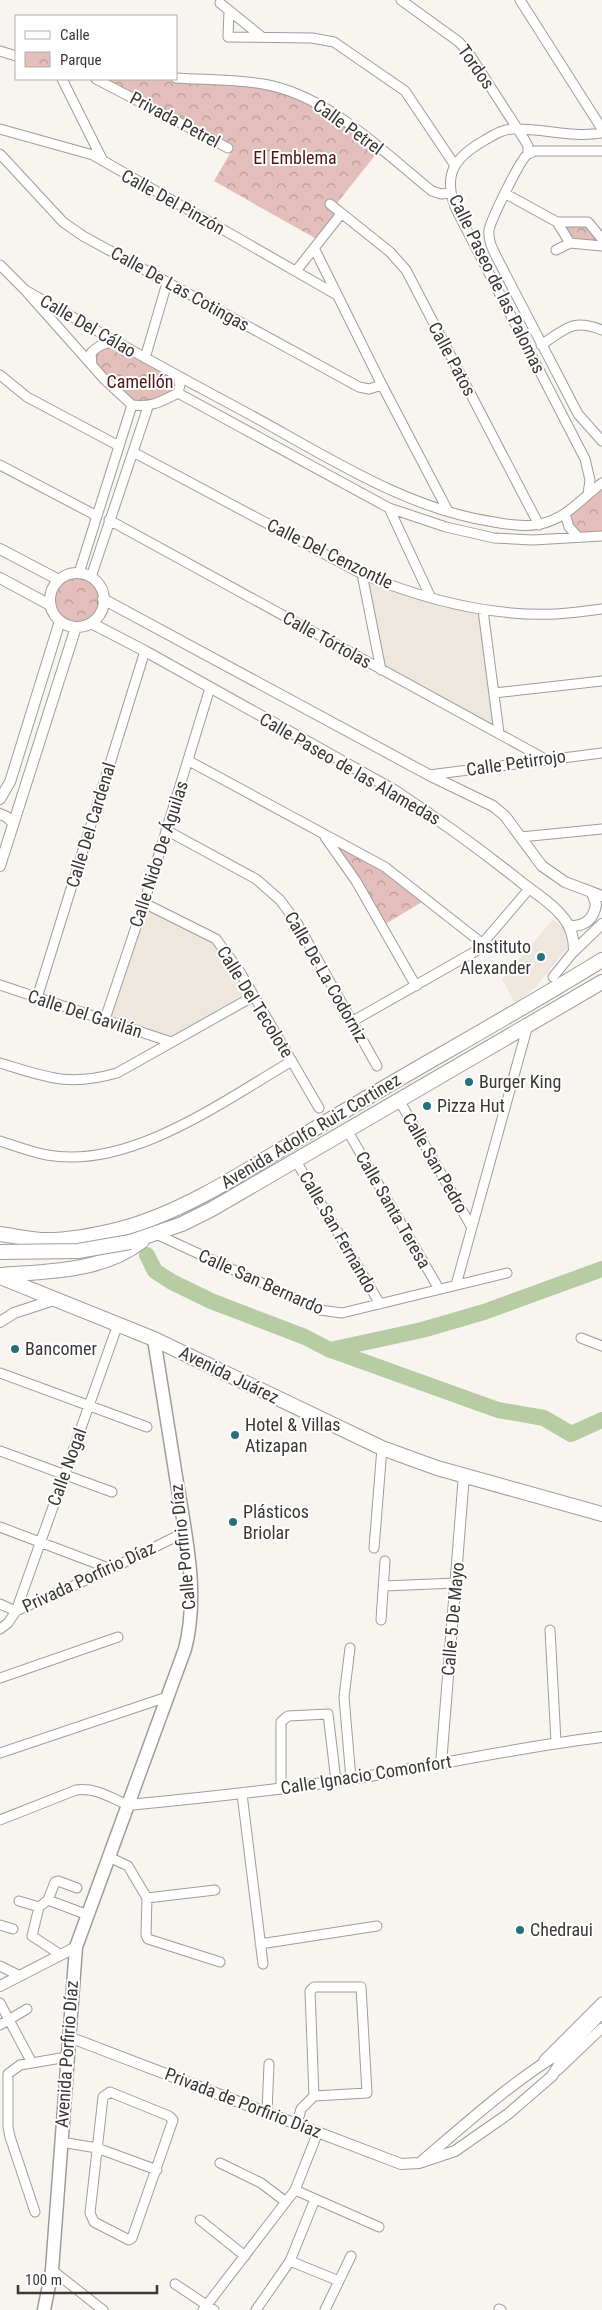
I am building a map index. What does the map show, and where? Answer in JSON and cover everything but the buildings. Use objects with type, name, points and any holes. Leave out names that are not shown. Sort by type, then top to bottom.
[{"type":"main road","name":"Avenida Adolfo Ruiz Cortinez","points":[[0,1234],[41,1240],[81,1236],[120,1229],[166,1213],[210,1190],[530,1004],[602,960]]},
{"type":"main road","name":"Avenida Adolfo Ruiz Cortinez","points":[[0,1252],[78,1251],[130,1242],[152,1236],[182,1224],[296,1161],[602,982]]},
{"type":"main road","points":[[0,1276],[94,1265],[116,1258],[152,1236]]},
{"type":"main road","points":[[40,1272],[32,1264],[30,1253],[36,1243],[41,1240]]},
{"type":"main road","name":"Avenida Juárez","points":[[0,1276],[58,1298],[154,1340],[382,1448],[464,1475],[602,1514]]},
{"type":"main road","name":"Calle Porfirio Díaz","points":[[128,1805],[189,1632],[191,1594],[185,1532],[154,1340]]},
{"type":"main road","name":"Avenida Porfirio Díaz","points":[[44,2310],[52,2270],[60,2142],[76,1947],[128,1805]]},
{"type":"street","name":"Tordos","points":[[401,0],[460,42],[528,146],[528,154]]},
{"type":"street","points":[[520,0],[602,129]]},
{"type":"street","points":[[220,3],[262,37]]},
{"type":"street","points":[[229,10],[228,37],[320,38],[334,42],[405,91],[454,164],[466,151],[484,140],[499,132],[516,128],[573,136],[602,133]]},
{"type":"street","points":[[0,51],[15,56]]},
{"type":"street","name":"Calle Petrel","points":[[178,78],[229,80],[265,84],[308,98],[338,116],[432,190],[441,194],[450,192]]},
{"type":"street","points":[[62,80],[103,162]]},
{"type":"street","name":"Privada Petrel","points":[[98,80],[228,148]]},
{"type":"street","name":"Calle Del Pinzón","points":[[0,129],[86,152],[337,295]]},
{"type":"street","points":[[528,154],[536,152],[602,151]]},
{"type":"street","name":"Calle De Las Cotingas","points":[[0,154],[50,209],[72,230],[359,387],[369,389],[382,385]]},
{"type":"street","name":"Calle Paseo de las Palomas","points":[[528,154],[521,163],[493,218],[489,232],[490,244],[540,344],[578,414],[602,441]]},
{"type":"street","name":"Calle Paseo de las Palomas","points":[[454,164],[450,192],[456,209],[585,459],[590,480],[588,494]]},
{"type":"street","points":[[506,194],[557,222],[570,243]]},
{"type":"street","name":"Calle Patos","points":[[330,204],[390,252],[406,270],[539,525]]},
{"type":"street","points":[[296,271],[341,214]]},
{"type":"street","points":[[557,222],[588,222],[602,240]]},
{"type":"street","points":[[556,250],[570,243],[602,246]]},
{"type":"street","points":[[314,248],[382,385],[448,511]]},
{"type":"street","name":"Calle Del Cálao","points":[[0,265],[25,290],[119,395],[132,405]]},
{"type":"street","points":[[145,358],[167,283]]},
{"type":"street","name":"Calle Del Cálao","points":[[25,290],[178,376]]},
{"type":"street","points":[[540,344],[573,325],[581,323],[602,330]]},
{"type":"street","points":[[92,366],[91,353],[102,344],[115,342]]},
{"type":"street","points":[[0,375],[27,397],[119,446]]},
{"type":"street","points":[[178,376],[393,491],[479,520],[511,525],[539,525],[565,514],[602,483]]},
{"type":"street","points":[[178,376],[180,385],[178,393]]},
{"type":"street","points":[[79,573],[132,405],[148,407],[178,393]]},
{"type":"street","points":[[178,393],[389,508],[446,527],[494,538],[533,540],[602,536]]},
{"type":"street","points":[[91,577],[148,407]]},
{"type":"street","name":"Calle Del Cenzontle","points":[[133,452],[362,574],[399,589],[483,610],[556,614],[602,609]]},
{"type":"street","points":[[0,465],[97,516]]},
{"type":"street","points":[[389,508],[431,598]]},
{"type":"street","points":[[565,514],[569,527],[578,537]]},
{"type":"street","name":"Calle Tórtolas","points":[[109,520],[545,758]]},
{"type":"street","points":[[0,549],[59,580]]},
{"type":"street","points":[[79,573],[91,577],[102,590],[103,599],[99,615],[90,623],[76,627],[60,621],[50,605],[50,596],[59,580],[68,575],[79,573]]},
{"type":"street","points":[[362,574],[381,670]]},
{"type":"street","points":[[0,580],[50,605]]},
{"type":"street","name":"Calle Paseo de las Alamedas","points":[[103,599],[429,775],[493,806],[505,816],[542,866],[565,882],[597,894]]},
{"type":"street","points":[[483,610],[499,733]]},
{"type":"street","points":[[0,800],[10,782],[60,621]]},
{"type":"street","name":"Calle Paseo de las Alamedas","points":[[90,623],[145,651],[402,796],[460,834],[552,906],[569,926],[574,938],[574,951]]},
{"type":"street","points":[[0,866],[76,627]]},
{"type":"street","name":"Calle Del Cardenal","points":[[37,998],[145,651]]},
{"type":"street","points":[[494,693],[602,681]]},
{"type":"street","name":"Calle Nido De Águilas","points":[[105,1019],[144,903],[210,688]]},
{"type":"street","name":"Calle Petirrojo","points":[[429,775],[545,758],[602,753]]},
{"type":"street","points":[[189,761],[385,867],[483,944]]},
{"type":"street","points":[[0,814],[7,817],[13,823]]},
{"type":"street","points":[[521,837],[602,828]]},
{"type":"street","name":"Calle De La Codorniz","points":[[166,830],[256,879],[280,900],[297,923],[378,1066]]},
{"type":"street","points":[[324,835],[361,889],[416,986]]},
{"type":"street","points":[[353,1021],[466,958],[483,944],[529,888]]},
{"type":"street","points":[[569,926],[585,924],[591,919],[597,894]]},
{"type":"street","name":"Calle Del Tecolote","points":[[144,903],[216,939],[230,956],[319,1108]]},
{"type":"street","points":[[553,977],[574,951],[602,924]]},
{"type":"street","name":"Calle Del Gavilán","points":[[0,985],[171,1042]]},
{"type":"street","points":[[0,1063],[54,1079],[72,1082],[97,1079],[117,1073],[254,996]]},
{"type":"street","points":[[456,1285],[528,1025]]},
{"type":"street","points":[[0,1141],[47,1155],[73,1157],[110,1153],[141,1144],[176,1128],[292,1061]]},
{"type":"street","name":"Calle San Pedro","points":[[399,1100],[471,1226]]},
{"type":"street","name":"Calle Santa Teresa","points":[[347,1130],[439,1289]]},
{"type":"street","name":"Calle San Fernando","points":[[296,1161],[380,1304]]},
{"type":"street","name":"Calle San Bernardo","points":[[152,1236],[320,1310],[342,1313],[507,1273]]},
{"type":"street","points":[[0,1322],[14,1313],[58,1298]]},
{"type":"street","name":"Calle Nogal","points":[[16,1611],[118,1324]]},
{"type":"street","points":[[581,1338],[602,1346]]},
{"type":"street","points":[[0,1373],[147,1427]]},
{"type":"street","points":[[374,1548],[382,1448]]},
{"type":"street","points":[[0,1451],[112,1492]]},
{"type":"street","name":"Calle 5 De Mayo","points":[[441,1764],[464,1475]]},
{"type":"street","points":[[0,1527],[112,1569]]},
{"type":"street","name":"Privada Porfirio Díaz","points":[[0,1630],[8,1623],[16,1611],[112,1569],[185,1532]]},
{"type":"street","points":[[381,1620],[385,1561]]},
{"type":"street","points":[[384,1586],[456,1583]]},
{"type":"street","points":[[0,1604],[16,1611]]},
{"type":"street","points":[[550,1630],[556,1742]]},
{"type":"street","points":[[0,1678],[118,1637]]},
{"type":"street","points":[[350,1648],[344,1697],[351,1779]]},
{"type":"street","points":[[0,1753],[167,1697]]},
{"type":"street","points":[[281,1789],[281,1722],[283,1718],[288,1716],[328,1714],[336,1781]]},
{"type":"street","name":"Calle Ignacio Comonfort","points":[[128,1805],[242,1794],[351,1779],[556,1742],[602,1737]]},
{"type":"street","points":[[0,1820],[85,1788],[93,1789],[128,1805]]},
{"type":"street","points":[[242,1794],[263,1964]]},
{"type":"street","points":[[109,1857],[128,1866],[147,1898],[146,1935],[148,1939],[220,1962]]},
{"type":"street","points":[[61,1955],[32,1936],[39,1907],[48,1900],[55,1882],[58,1881],[77,1888]]},
{"type":"street","points":[[147,1898],[215,1890]]},
{"type":"street","points":[[48,1900],[88,1915]]},
{"type":"street","points":[[19,1901],[39,1907]]},
{"type":"street","points":[[0,1925],[13,1929]]},
{"type":"street","points":[[260,1944],[377,1926]]},
{"type":"street","points":[[0,1986],[76,1947]]},
{"type":"street","points":[[0,1966],[20,1976]]},
{"type":"street","points":[[297,2124],[301,2109],[314,2096],[366,2094],[368,2091],[361,1988],[314,1987],[310,1991],[314,2096]]},
{"type":"street","points":[[419,2163],[538,2065],[602,2002]]},
{"type":"street","points":[[0,2003],[32,2063]]},
{"type":"street","points":[[0,2026],[27,2009]]},
{"type":"street","points":[[552,2076],[558,2059],[602,2013]]},
{"type":"street","name":"Privada de Porfirio Díaz","points":[[69,2037],[401,2164],[419,2163],[455,2151],[479,2135],[532,2095],[602,2028]]},
{"type":"street","points":[[34,2212],[8,2127],[8,2074],[20,2065],[67,2057]]},
{"type":"street","points":[[538,2065],[558,2059]]},
{"type":"street","points":[[267,2112],[269,2064]]},
{"type":"street","points":[[110,2092],[169,2116],[172,2120],[157,2170],[132,2238],[124,2240],[90,2218],[97,2148],[103,2097],[110,2092]]},
{"type":"street","points":[[469,2120],[469,2131],[479,2135]]},
{"type":"street","points":[[175,2284],[208,2309],[295,2190],[318,2132]]},
{"type":"street","points":[[60,2142],[97,2148],[157,2170]]},
{"type":"street","points":[[220,2163],[261,2183],[286,2202]]},
{"type":"street","points":[[295,2190],[379,2227]]},
{"type":"street","points":[[256,2310],[290,2262],[315,2199]]},
{"type":"street","points":[[200,2220],[245,2256]]},
{"type":"street","points":[[325,2310],[351,2256]]},
{"type":"street","points":[[290,2262],[339,2281]]},
{"type":"street","points":[[52,2270],[100,2309]]},
{"type":"shaded area","points":[[362,574],[483,610],[499,733],[381,670]]},
{"type":"shaded area","points":[[144,903],[216,939],[254,996],[171,1042],[105,1019]]},
{"type":"shaded area","name":"Instituto Alexander","points":[[553,919],[565,930],[567,948],[535,988],[515,1004],[502,979]]},
{"type":"green space","name":"El Emblema","points":[[98,80],[229,80],[308,98],[380,149],[334,207],[341,214],[320,241],[214,181],[232,150]]},
{"type":"green space","points":[[557,222],[588,222],[602,246],[570,243]]},
{"type":"green space","name":"Camellón","points":[[115,342],[178,376],[178,393],[132,405],[92,366],[91,353]]},
{"type":"green space","points":[[602,483],[602,536],[578,537],[565,514]]},
{"type":"green space","points":[[77,573],[87,575],[96,581],[102,590],[104,600],[102,610],[96,619],[87,625],[77,627],[67,625],[58,619],[52,610],[50,600],[52,590],[58,581],[67,575]]},
{"type":"green space","points":[[324,835],[365,856],[427,899],[382,926]]},
{"type":"waterway","points":[[147,1255],[155,1271],[172,1282],[211,1301],[305,1337],[330,1350],[422,1330],[484,1312],[602,1269]]},
{"type":"waterway","points":[[331,1350],[498,1410],[544,1418],[571,1434],[602,1420]]},
{"type":"place","name":"Instituto Alexander","points":[[541,957]]},
{"type":"place","name":"Burger King","points":[[469,1082]]},
{"type":"place","name":"Pizza Hut","points":[[427,1106]]},
{"type":"place","name":"Bancomer","points":[[15,1349]]},
{"type":"place","name":"Hotel & Villas Atizapan","points":[[235,1435]]},
{"type":"place","name":"Plásticos Briolar","points":[[233,1522]]},
{"type":"place","name":"Chedraui","points":[[520,1930]]}]
